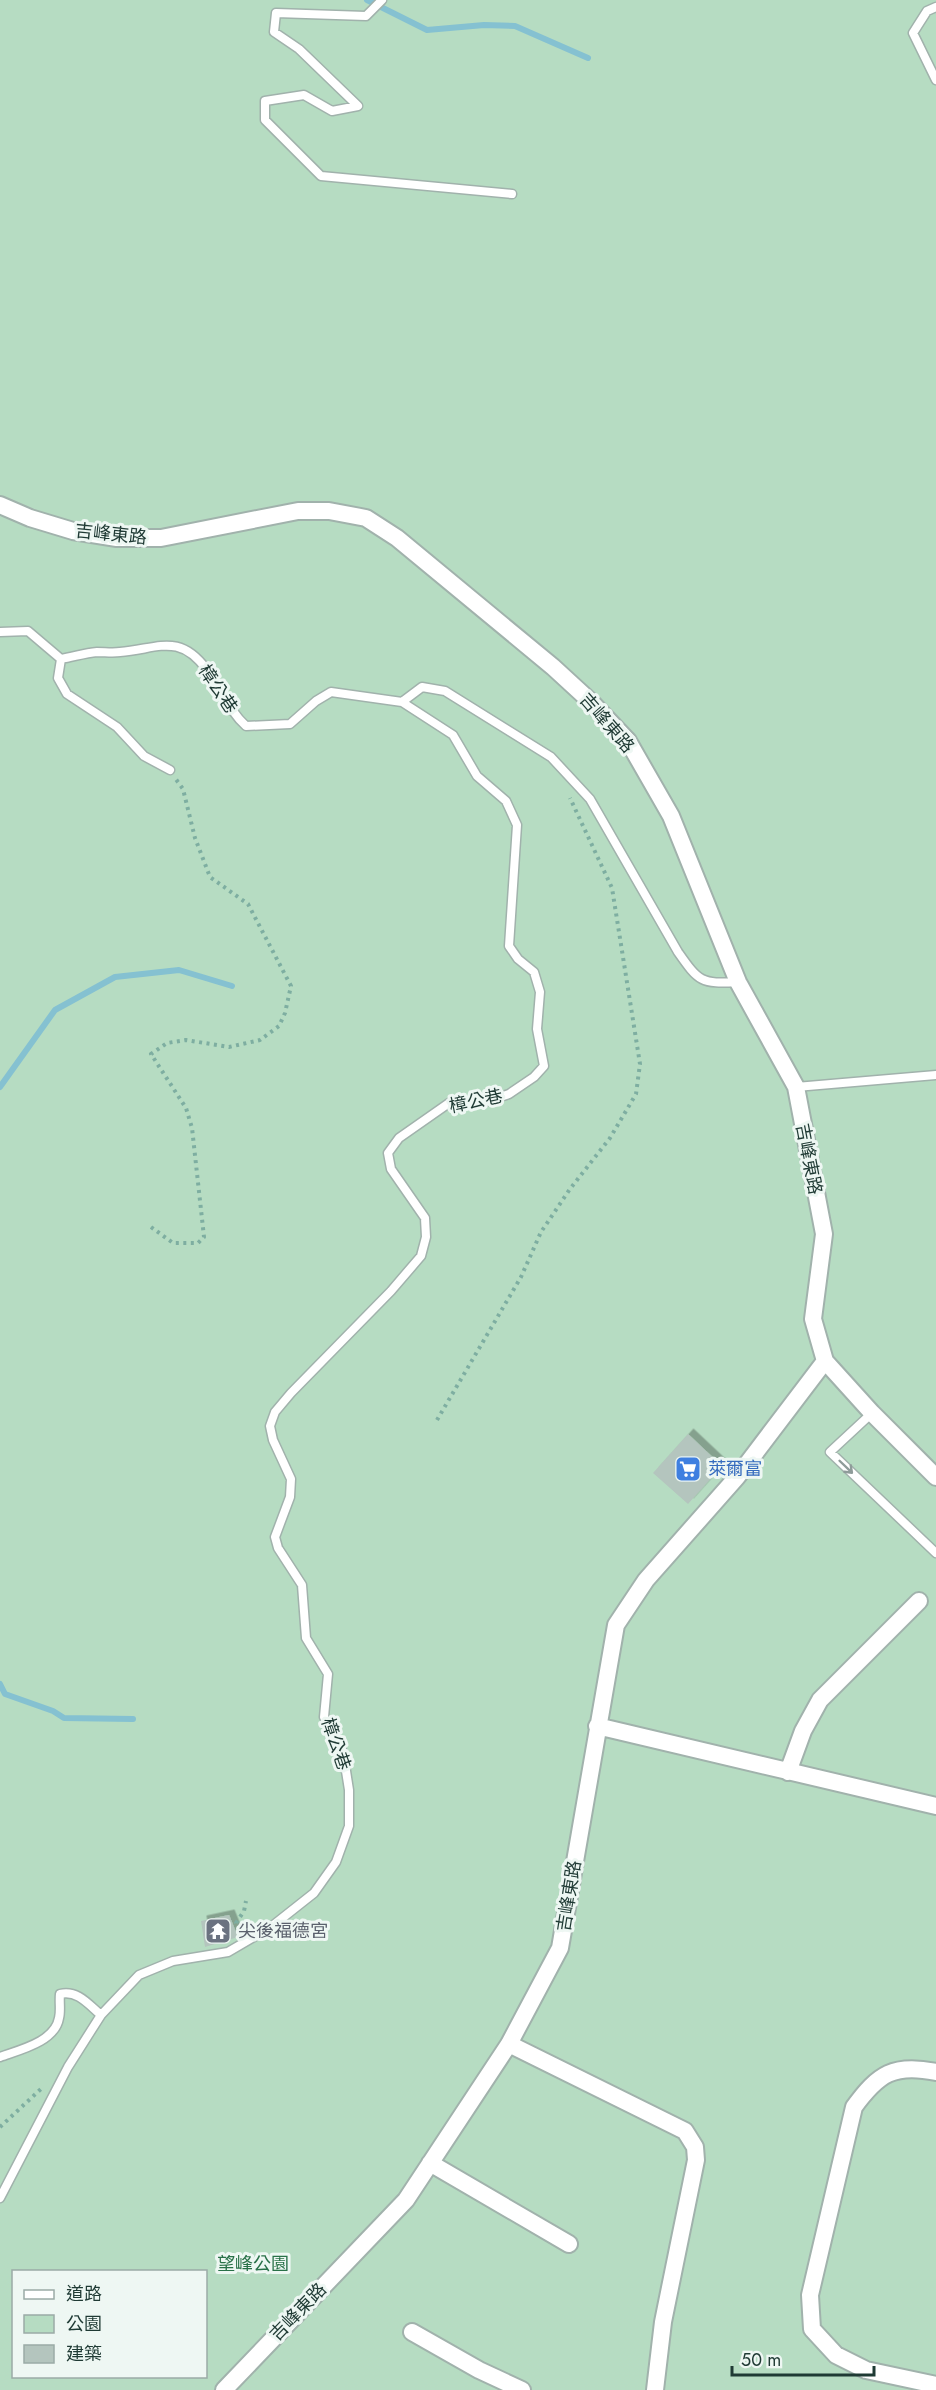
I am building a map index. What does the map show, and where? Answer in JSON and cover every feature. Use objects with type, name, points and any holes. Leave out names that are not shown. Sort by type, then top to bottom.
[{"type":"street","name":"吉峰東路","points":[[0,505],[30,518],[73,531],[117,538],[161,538],[298,511],[329,511],[366,518],[397,538],[590,700],[628,741],[671,816],[738,982],[796,1088],[824,1234],[813,1319],[825,1361],[872,1413],[936,1477]]},
{"type":"street","name":"吉峰東路","points":[[224,2390],[406,2200],[509,2044],[560,1948],[616,1625],[646,1580],[737,1477],[825,1361]]},
{"type":"street","points":[[788,1772],[803,1731],[820,1700],[919,1600]]},
{"type":"street","points":[[597,1726],[936,1806]]},
{"type":"street","points":[[509,2044],[685,2131],[695,2147],[696,2160],[663,2322],[655,2390]]},
{"type":"street","points":[[936,2072],[920,2068],[892,2071],[869,2086],[854,2107],[810,2295],[812,2329],[836,2355],[866,2370],[936,2385]]},
{"type":"street","points":[[430,2163],[569,2244]]},
{"type":"street","points":[[412,2332],[479,2370],[522,2390]]},
{"type":"lane","points":[[382,0],[366,16],[276,13],[274,32],[299,49],[358,106],[332,111],[304,95],[265,101],[265,120],[321,176],[513,194]]},
{"type":"lane","points":[[936,7],[927,11],[913,33],[936,80]]},
{"type":"lane","points":[[0,632],[28,631],[61,659],[58,678],[67,694],[117,727],[144,756],[170,770]]},
{"type":"lane","name":"樟公巷","points":[[61,659],[95,652],[121,652],[170,644],[191,652],[207,669],[238,719],[246,726],[290,724],[316,700],[331,692],[402,702],[453,735],[477,776],[506,801],[517,825],[509,946],[518,959],[534,972],[540,992],[537,1029],[544,1066],[534,1077],[509,1094],[482,1103],[449,1103],[399,1138],[388,1153],[391,1169],[425,1218],[426,1237],[421,1256],[391,1291],[291,1393],[275,1412],[270,1426],[273,1440],[291,1479],[290,1497],[275,1537],[278,1548],[302,1585],[306,1638],[328,1674],[324,1717],[343,1752],[349,1790],[349,1826],[336,1862],[314,1893],[271,1927],[228,1952],[173,1961],[140,1976],[101,2015]]},
{"type":"lane","points":[[402,702],[422,687],[445,691],[551,757],[590,799],[678,952],[694,975],[711,984],[738,982]]},
{"type":"lane","points":[[796,1088],[936,1075]]},
{"type":"lane","points":[[872,1413],[830,1452],[936,1554]]},
{"type":"lane","points":[[0,2056],[36,2045],[57,2026],[60,2016],[60,1994],[68,1992],[80,1996],[101,2015],[68,2067],[0,2198]]},
{"type":"path","points":[[151,1227],[173,1243],[198,1243],[204,1237],[192,1128],[186,1108],[151,1054],[167,1043],[186,1040],[229,1047],[260,1040],[279,1026],[285,1013],[291,986],[248,904],[210,877],[195,838],[183,789],[170,770]]},
{"type":"path","points":[[437,1420],[521,1277],[541,1232],[570,1189],[610,1138],[636,1094],[640,1064],[632,1002],[612,888],[570,797]]},
{"type":"path","points":[[246,1900],[244,1911],[236,1923],[241,1934],[246,1931]]},
{"type":"path","points":[[0,2127],[32,2096],[68,2067]]},
{"type":"green space","name":"望峰公園","points":[[0,0],[936,0],[936,2390],[0,2390]]},
{"type":"building","name":"萊爾富","points":[[688,1434],[722,1466],[688,1504],[653,1473]]},
{"type":"building","points":[[229,1915],[238,1937],[205,1947],[201,1921]]},
{"type":"waterway","points":[[367,0],[427,30],[484,25],[515,26],[588,58]]},
{"type":"waterway","points":[[0,1087],[55,1010],[115,977],[179,970],[232,986]]},
{"type":"waterway","points":[[0,1684],[5,1694],[53,1711],[64,1718],[133,1719]]},
{"type":"place","name":"萊爾富","points":[[688,1469]]},
{"type":"place","name":"尖後福德宮","points":[[218,1931]]}]
